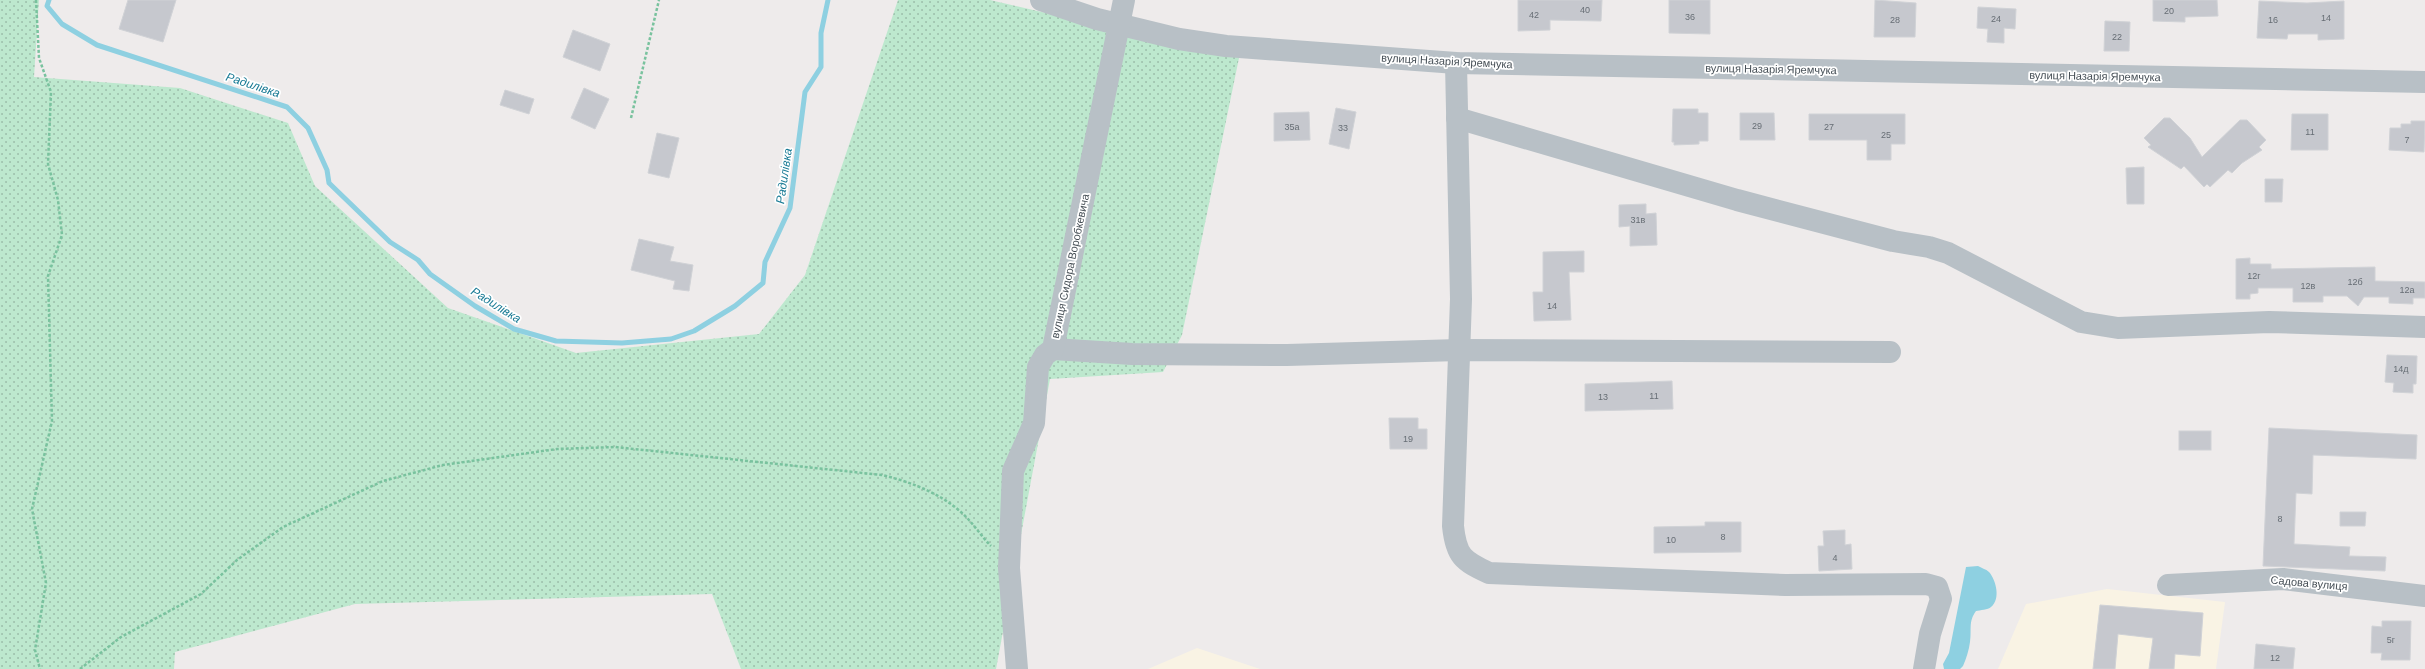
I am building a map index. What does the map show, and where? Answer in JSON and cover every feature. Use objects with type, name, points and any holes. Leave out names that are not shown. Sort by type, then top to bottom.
[{"type":"street","name":"вулиця Назарія Яремчука","points":[[1042,0],[1120,24],[1179,39],[1226,46],[1456,63],[2425,82]]},
{"type":"street","name":"вулиця Сидора Воробкевича","points":[[1017,669],[1009,568],[1013,471],[1034,423],[1038,367],[1045,355],[1053,349],[1124,0]]},
{"type":"street","points":[[1456,63],[1461,299],[1452,526],[1455,546],[1467,563],[1489,573],[1784,585],[1937,587],[1941,598],[1930,634],[1924,669]]},
{"type":"street","points":[[1457,118],[1737,200],[1892,241],[1929,247],[1948,253],[2080,322],[2118,328],[2268,322],[2425,326]]},
{"type":"street","points":[[1053,349],[1132,354],[1271,355],[1459,350],[1890,352]]},
{"type":"street","name":"Садова вулиця","points":[[2168,585],[2283,579],[2425,596]]},
{"type":"path","points":[[36,0],[39,58],[51,92],[48,164],[58,200],[62,235],[48,276],[52,421],[32,509],[46,583],[35,650],[40,669]]},
{"type":"path","points":[[631,118],[659,0]]},
{"type":"path","points":[[80,669],[121,637],[201,594],[237,560],[283,527],[297,520],[383,481],[443,465],[557,449],[615,447],[663,451],[882,476],[912,482],[962,513],[1009,568]]},
{"type":"shaded area","points":[[2107,589],[2225,602],[2216,669],[1998,669],[2026,604]]},
{"type":"shaded area","points":[[1197,648],[1260,669],[1148,669]]},
{"type":"green space","points":[[0,0],[39,0],[34,77],[180,88],[288,123],[315,186],[448,308],[576,353],[759,334],[805,275],[898,0],[990,0],[1239,58],[1182,335],[1163,372],[1050,379],[996,669],[741,669],[712,594],[355,604],[175,652],[174,669],[0,669]]},
{"type":"water","points":[[1978,566],[1988,571],[1992,575],[1997,595],[1996,599],[1990,608],[1976,611],[1972,619],[1969,648],[1963,666],[1960,669],[1944,669],[1943,664],[1949,653],[1966,567]]},
{"type":"building","points":[[128,0],[176,0],[163,42],[119,29]]},
{"type":"building","points":[[1518,0],[1602,0],[1601,21],[1550,20],[1550,30],[1518,31]]},
{"type":"building","points":[[1669,0],[1710,0],[1710,34],[1669,33]]},
{"type":"building","points":[[1875,0],[1916,3],[1915,37],[1874,37]]},
{"type":"building","points":[[2153,0],[2217,0],[2218,16],[2185,17],[2185,22],[2153,21]]},
{"type":"building","points":[[2259,1],[2307,3],[2344,1],[2344,39],[2318,40],[2318,34],[2288,34],[2287,39],[2257,38]]},
{"type":"building","points":[[1978,7],[2016,9],[2015,29],[2004,28],[2004,43],[1987,42],[1988,29],[1977,28]]},
{"type":"building","points":[[2105,21],[2130,22],[2129,51],[2104,51]]},
{"type":"building","points":[[573,30],[610,44],[600,71],[563,57]]},
{"type":"building","points":[[584,88],[609,99],[595,129],[571,118]]},
{"type":"building","points":[[505,90],[534,99],[529,114],[500,105]]},
{"type":"building","points":[[1336,108],[1356,112],[1349,149],[1329,144]]},
{"type":"building","points":[[1673,109],[1698,109],[1698,113],[1708,113],[1708,141],[1699,141],[1699,144],[1674,145],[1674,142],[1672,142]]},
{"type":"building","points":[[1309,112],[1310,140],[1274,141],[1274,113]]},
{"type":"building","points":[[1740,113],[1774,113],[1775,140],[1740,140]]},
{"type":"building","points":[[1809,114],[1905,114],[1905,144],[1891,144],[1891,160],[1867,160],[1867,140],[1809,140]]},
{"type":"building","points":[[2292,114],[2328,114],[2328,150],[2291,150]]},
{"type":"building","points":[[2164,118],[2170,118],[2190,138],[2202,157],[2240,120],[2247,120],[2266,140],[2259,147],[2262,150],[2242,163],[2232,173],[2228,170],[2210,187],[2207,184],[2204,187],[2184,166],[2181,169],[2148,147],[2151,145],[2144,138]]},
{"type":"building","points":[[2411,121],[2425,121],[2424,152],[2389,150],[2390,128],[2401,128],[2401,124],[2411,124]]},
{"type":"building","points":[[657,133],[679,138],[669,178],[648,173]]},
{"type":"building","points":[[2144,167],[2144,204],[2127,204],[2126,168]]},
{"type":"building","points":[[2265,179],[2283,179],[2282,202],[2265,202]]},
{"type":"building","points":[[1646,204],[1646,214],[1656,213],[1657,245],[1630,246],[1630,226],[1619,227],[1619,205]]},
{"type":"building","points":[[639,239],[674,247],[670,261],[693,265],[689,291],[673,289],[675,281],[631,270]]},
{"type":"building","points":[[1584,251],[1584,272],[1569,272],[1571,320],[1534,321],[1533,292],[1543,292],[1543,252]]},
{"type":"building","points":[[2250,258],[2250,264],[2271,264],[2271,269],[2375,267],[2375,281],[2425,282],[2425,298],[2413,298],[2413,304],[2389,303],[2389,297],[2364,297],[2358,306],[2347,296],[2323,296],[2323,302],[2293,302],[2293,288],[2258,288],[2258,293],[2250,294],[2250,299],[2236,299],[2236,259]]},
{"type":"building","points":[[2387,355],[2417,356],[2416,384],[2413,384],[2413,393],[2393,392],[2394,383],[2385,382]]},
{"type":"building","points":[[1672,381],[1673,409],[1585,411],[1585,384]]},
{"type":"building","points":[[1389,418],[1418,418],[1418,429],[1427,429],[1427,449],[1390,449]]},
{"type":"building","points":[[2269,428],[2417,435],[2416,459],[2313,455],[2312,494],[2296,493],[2294,544],[2350,547],[2349,556],[2386,557],[2385,571],[2263,566]]},
{"type":"building","points":[[2179,431],[2211,431],[2211,450],[2179,450]]},
{"type":"building","points":[[2340,512],[2366,512],[2365,526],[2340,526]]},
{"type":"building","points":[[1705,522],[1741,522],[1741,552],[1654,553],[1654,527],[1705,526]]},
{"type":"building","points":[[1845,530],[1845,545],[1851,544],[1852,569],[1819,571],[1818,546],[1824,546],[1823,531]]},
{"type":"building","points":[[2100,605],[2203,613],[2200,656],[2175,654],[2174,669],[2149,669],[2153,638],[2118,634],[2115,669],[2093,669]]},
{"type":"building","points":[[2382,621],[2411,621],[2410,660],[2381,660],[2382,653],[2371,653],[2372,626],[2382,627]]},
{"type":"building","points":[[2256,644],[2295,648],[2293,669],[2254,669]]},
{"type":"waterway","name":"Радилівка","points":[[49,0],[47,6],[62,24],[97,45],[287,107],[308,128],[327,170],[329,183],[390,242],[418,260],[430,274],[475,306],[514,329],[556,341],[622,343],[671,339],[694,331],[735,306],[763,283],[765,262],[790,208],[805,92],[821,67],[821,33],[828,0]]}]
